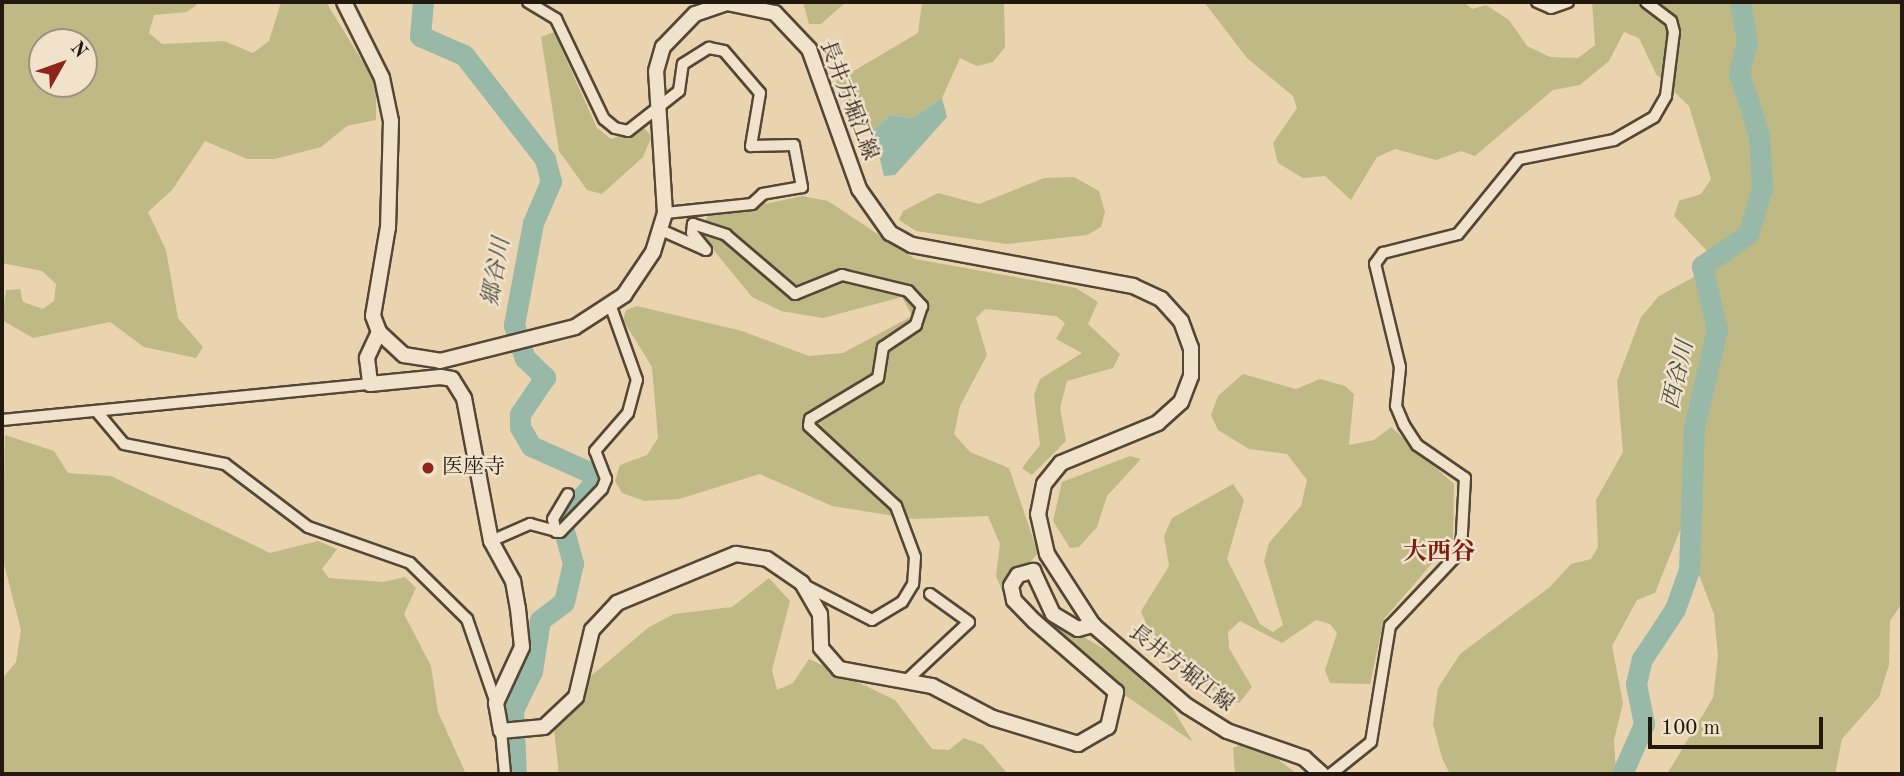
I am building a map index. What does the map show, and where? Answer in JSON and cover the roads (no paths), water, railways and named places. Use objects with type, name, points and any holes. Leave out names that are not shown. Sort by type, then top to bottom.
[{"type":"main road","points":[[344,2],[382,78],[391,121],[388,227],[372,295],[379,332],[367,358],[370,384],[441,377],[459,388],[491,541],[513,581],[522,646],[496,702],[504,730],[533,730],[557,717],[576,697],[592,630],[617,603],[736,554],[767,559],[802,583],[820,614],[821,648],[839,669],[932,686],[993,718],[1078,744],[1101,736],[1113,718],[1116,692],[1014,600],[1011,586],[1018,575],[1033,571],[1047,554]]},
{"type":"main road","name":"長井方堀江線","points":[[379,332],[404,355],[440,361],[575,327],[611,307],[644,269],[661,230],[665,213],[656,71],[676,29],[695,13],[727,3],[753,5],[794,28],[809,49],[859,189],[890,233],[930,250],[1133,286],[1161,299],[1181,321],[1191,357],[1181,402],[1158,424],[1061,463],[1044,484],[1038,514],[1047,554],[1093,625],[1187,706],[1227,731],[1304,758],[1322,774]]},
{"type":"main road","points":[[1033,571],[1053,614],[1077,629],[1093,625]]},
{"type":"street","points":[[528,2],[562,27],[604,119],[615,128],[628,131],[679,91],[683,64],[694,53],[724,51],[762,103],[750,127],[751,146],[794,145],[802,187],[763,194],[752,204],[665,213]]},
{"type":"street","points":[[1538,2],[1552,8],[1568,2]]},
{"type":"street","points":[[1331,774],[1371,742],[1390,626],[1461,551],[1465,478],[1417,445],[1396,406],[1400,367],[1375,264],[1383,253],[1458,234],[1519,159],[1614,140],[1654,117],[1666,96],[1674,32],[1671,21],[1646,2]]},
{"type":"street","points":[[661,230],[706,250],[692,233],[694,224],[726,234],[795,294],[842,275],[908,291],[922,306],[916,325],[883,347],[877,378],[810,419],[809,426],[896,506],[915,557],[913,584],[902,602],[872,620],[802,583]]},
{"type":"street","points":[[556,532],[602,489],[606,479],[595,451],[635,399],[635,363],[611,307]]},
{"type":"street","points":[[2,420],[98,413],[370,384]]},
{"type":"street","points":[[98,413],[124,444],[225,464],[308,527],[410,563],[467,619],[496,702]]},
{"type":"street","points":[[556,532],[553,519],[568,494]]},
{"type":"street","points":[[491,541],[530,524],[556,532]]},
{"type":"street","points":[[906,681],[969,622],[930,594]]},
{"type":"street","points":[[504,730],[505,774]]},
{"type":"waterway","name":"郷谷川","points":[[423,2],[420,36],[464,55],[545,159],[551,181],[533,223],[514,325],[525,358],[545,377],[520,414],[520,427],[531,446],[589,472],[595,482],[561,520],[573,563],[564,602],[540,620],[532,671],[513,710],[516,774]]},
{"type":"waterway","name":"西谷川","points":[[1622,774],[1644,724],[1636,684],[1642,659],[1675,609],[1689,570],[1694,428],[1717,329],[1702,266],[1748,234],[1762,188],[1759,135],[1739,73],[1747,42],[1740,2]]},
{"type":"place","name":"医座寺","points":[[428,468]]},
{"type":"district","name":"大西谷","points":[[1439,554]]}]
